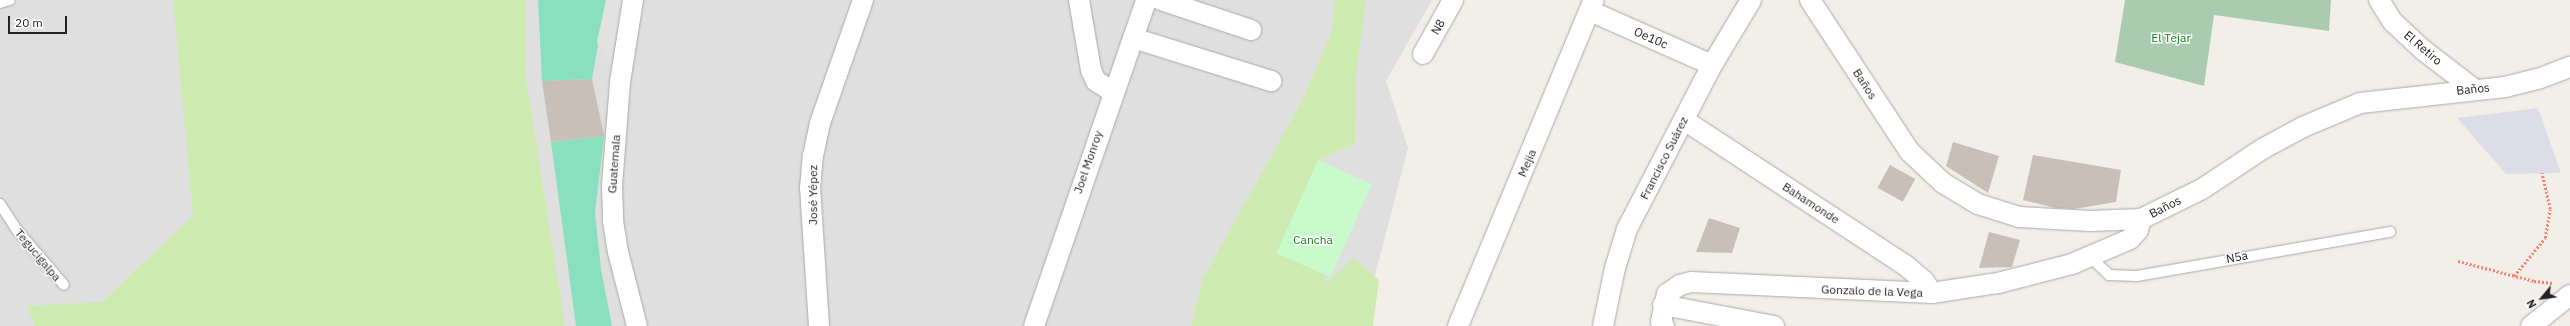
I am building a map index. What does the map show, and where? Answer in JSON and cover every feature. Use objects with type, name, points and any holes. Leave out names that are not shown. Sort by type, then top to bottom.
[{"type":"street","name":"Guatemala","points":[[633,0],[620,82],[612,186],[613,221],[618,252],[637,326]]},
{"type":"street","name":"José Yépez","points":[[819,326],[810,188],[813,156],[820,123],[863,0]]},
{"type":"street","points":[[1079,0],[1092,70],[1096,81],[1113,92]]},
{"type":"street","name":"Joel Monroy","points":[[1034,326],[1113,92],[1146,0]]},
{"type":"street","points":[[1161,0],[1250,30]]},
{"type":"street","name":"N8","points":[[1423,54],[1454,0]]},
{"type":"street","name":"Francisco Suárez","points":[[1603,326],[1615,268],[1627,229],[1712,65],[1751,0]]},
{"type":"street","name":"Baños","points":[[1810,0],[1910,152],[1943,183],[1978,204],[2019,217],[2090,221],[2141,219],[2202,189],[2296,130],[2360,103],[2474,88],[2518,84],[2570,66]]},
{"type":"street","name":"El Retiro","points":[[2379,0],[2393,22],[2423,50],[2474,88]]},
{"type":"street","name":"Oe10c","points":[[1592,5],[1712,65]]},
{"type":"street","name":"Mejia","points":[[1458,326],[1592,5]]},
{"type":"street","points":[[1133,38],[1272,82]]},
{"type":"street","name":"Bahamonde","points":[[1684,120],[1905,265],[1924,281],[1932,293]]},
{"type":"street","name":"Gonzalo de la Vega","points":[[1663,305],[1667,294],[1680,285],[1691,282],[1932,293],[1998,283],[2054,270],[2090,257],[2130,239],[2138,230],[2141,219]]},
{"type":"street","points":[[2531,326],[2563,289]]},
{"type":"street","points":[[1664,326],[1661,322],[1663,305],[1774,326]]},
{"type":"lane","points":[[0,3],[10,0]]},
{"type":"lane","name":"Tegucigalpa","points":[[0,204],[17,230],[64,285]]},
{"type":"lane","name":"N5a","points":[[2090,257],[2109,274],[2137,276],[2390,232]]},
{"type":"path","points":[[2514,276],[2545,238],[2550,209],[2542,173]]},
{"type":"path","points":[[2458,261],[2563,289]]},
{"type":"shaded area","points":[[0,0],[1432,0],[1386,81],[1408,148],[1362,326],[0,326]]},
{"type":"shaded area","points":[[606,0],[624,0],[611,63],[597,42]]},
{"type":"shaded area","points":[[2538,108],[2561,173],[2506,174],[2457,118]]},
{"type":"green space","points":[[173,0],[526,0],[525,73],[565,326],[35,326],[27,306],[102,302],[193,216]]},
{"type":"green space","points":[[538,0],[606,0],[592,79],[542,81]]},
{"type":"green space","points":[[1335,0],[1366,0],[1356,75],[1355,144],[1318,160],[1326,284],[1353,258],[1379,280],[1373,326],[1191,326],[1202,280],[1303,99],[1332,31]]},
{"type":"green space","name":"El Tejar","points":[[2125,0],[2331,0],[2329,31],[2214,15],[2204,86],[2115,62]]},
{"type":"green space","points":[[604,136],[595,213],[601,269],[612,326],[576,326],[551,142]]},
{"type":"green space","name":"Cancha","points":[[1318,160],[1372,184],[1330,277],[1277,253]]},
{"type":"building","points":[[592,79],[604,136],[551,142],[542,81]]},
{"type":"building","points":[[1953,142],[1999,156],[1988,193],[1946,166]]},
{"type":"building","points":[[2033,155],[2121,170],[2116,202],[2074,209],[2056,208],[2023,200]]},
{"type":"building","points":[[1890,165],[1915,179],[1903,202],[1877,188]]},
{"type":"building","points":[[1709,218],[1740,228],[1732,253],[1696,252]]},
{"type":"building","points":[[1989,232],[2020,240],[2012,267],[1979,268]]}]
